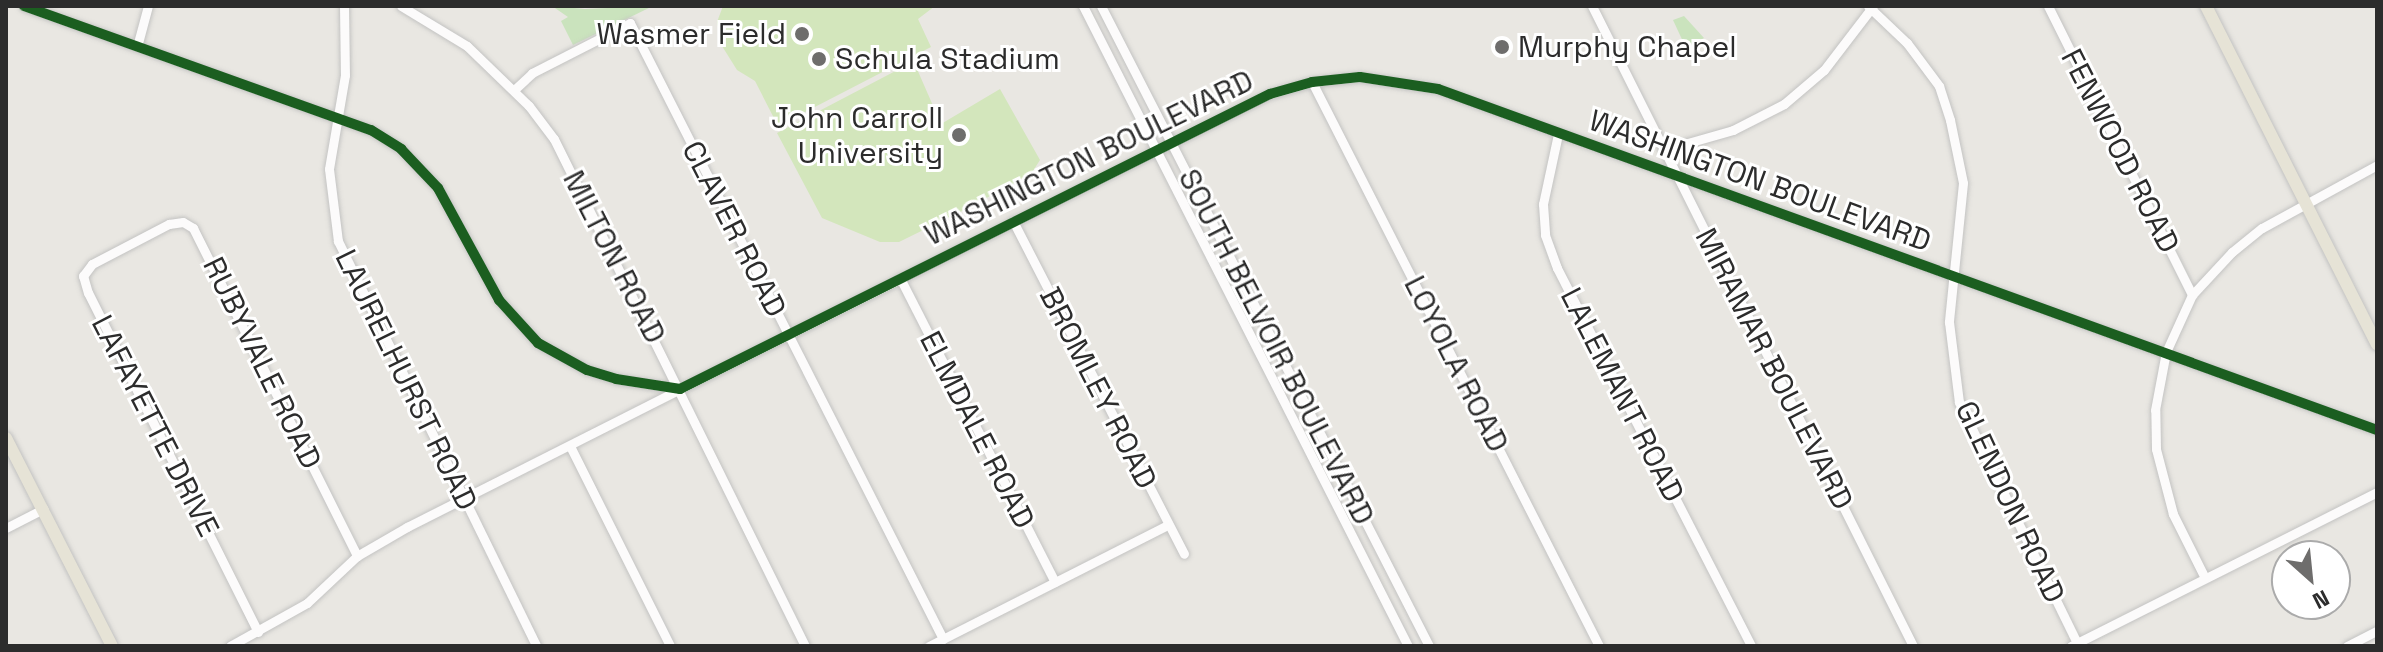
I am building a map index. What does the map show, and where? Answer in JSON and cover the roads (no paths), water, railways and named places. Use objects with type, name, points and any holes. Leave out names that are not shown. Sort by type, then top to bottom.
[{"type":"main road","points":[[2206,6],[2377,344]]},
{"type":"main road","points":[[6,438],[112,646]]},
{"type":"street","points":[[24,6],[338,114],[401,149],[438,188],[499,300],[538,343],[587,370],[680,389]]},
{"type":"street","points":[[138,43],[148,6]]},
{"type":"street","name":"LAURELHURST ROAD","points":[[344,6],[348,32],[329,169],[338,241],[536,646]]},
{"type":"street","name":"MILTON ROAD","points":[[401,6],[467,46],[514,90],[554,139],[805,646]]},
{"type":"street","name":"SOUTH BELVOIR BOULEVARD","points":[[1083,6],[1408,646]]},
{"type":"street","name":"SOUTH BELVOIR BOULEVARD","points":[[1101,6],[1429,646]]},
{"type":"street","name":"MIRAMAR BOULEVARD","points":[[1592,6],[1913,646]]},
{"type":"street","name":"FENWOOD ROAD","points":[[2048,6],[2192,295]]},
{"type":"street","points":[[1663,150],[1733,130],[1784,104],[1824,70],[1871,7]]},
{"type":"street","name":"GLENDON ROAD","points":[[1871,7],[1907,43],[1939,86],[1954,134],[1963,183],[1949,322],[1959,402],[2074,644]]},
{"type":"street","name":"CLAVER ROAD","points":[[514,90],[532,73],[630,23],[943,639]]},
{"type":"street","name":"WASHINGTON BOULEVARD","points":[[230,646],[307,603],[357,556],[463,499],[1270,94],[1312,82],[1398,79],[1952,275],[2377,430]]},
{"type":"street","name":"LOYOLA ROAD","points":[[1312,82],[1599,646]]},
{"type":"street","name":"LALEMANT ROAD","points":[[1558,134],[1543,204],[1545,235],[1557,268],[1751,646]]},
{"type":"street","points":[[2205,578],[2173,514],[2156,449],[2155,410],[2166,352],[2192,295],[2262,228],[2377,165]]},
{"type":"street","name":"BROMLEY ROAD","points":[[1013,221],[1184,554]]},
{"type":"street","name":"RUBYVALE ROAD","points":[[135,242],[183,222],[200,238],[357,556]]},
{"type":"street","name":"LAFAYETTE DRIVE","points":[[135,242],[92,264],[83,276],[88,293],[258,632]]},
{"type":"street","name":"ELMDALE ROAD","points":[[900,278],[1055,582]]},
{"type":"street","points":[[570,446],[670,646]]},
{"type":"street","points":[[2074,644],[2377,492]]},
{"type":"street","points":[[6,528],[43,509]]},
{"type":"street","points":[[1350,529],[1365,522]]},
{"type":"street","points":[[929,646],[1168,525]]},
{"type":"street","points":[[2347,646],[2377,631]]},
{"type":"place","name":"Wasmer Field","points":[[802,34]]},
{"type":"place","name":"Murphy Chapel","points":[[1502,47]]},
{"type":"place","name":"Schula Stadium","points":[[819,59]]},
{"type":"place","name":"John Carroll University","points":[[959,135]]}]
